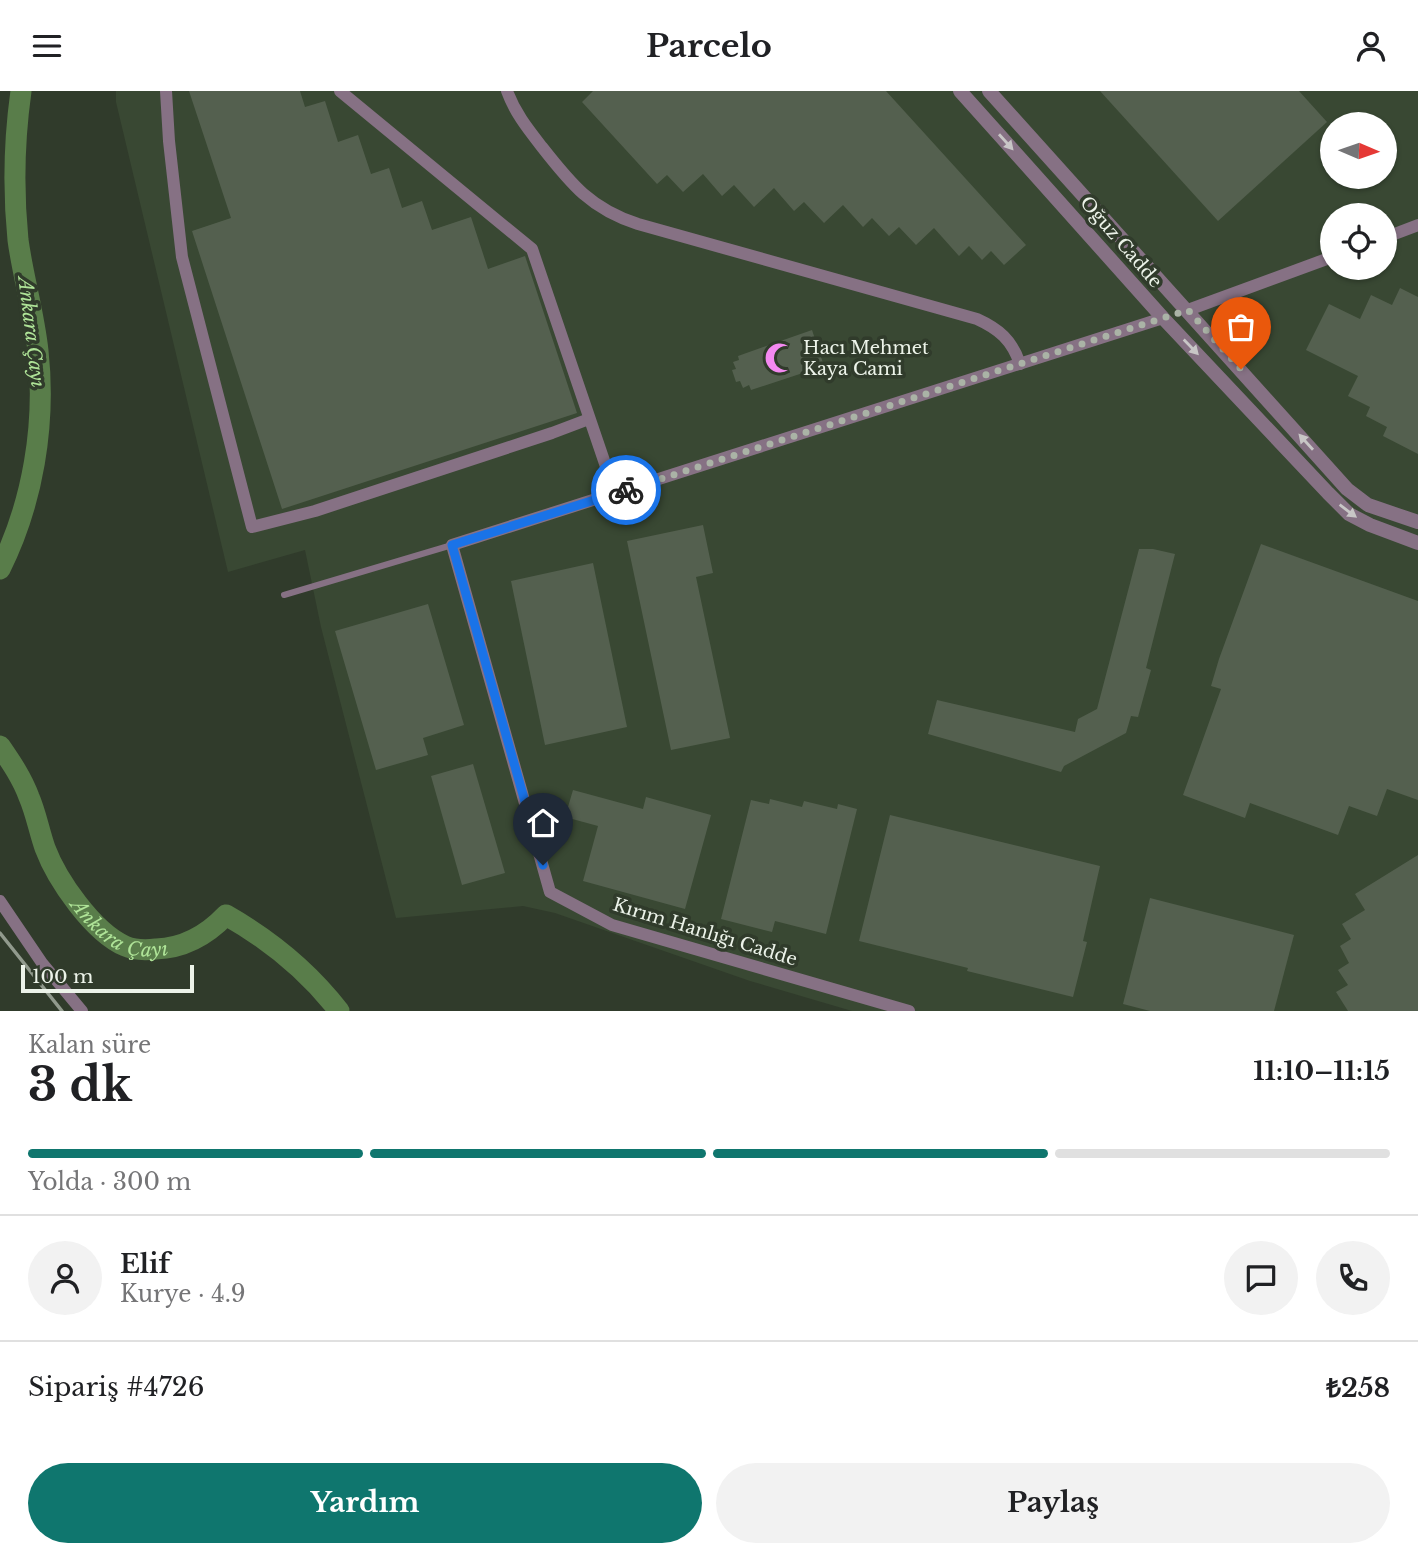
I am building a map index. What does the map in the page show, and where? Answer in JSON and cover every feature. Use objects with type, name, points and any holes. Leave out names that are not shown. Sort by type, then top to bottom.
[{"type":"street","points":[[166,91],[182,257],[252,527],[315,511],[589,419]]},
{"type":"street","points":[[341,91],[532,249],[614,493]]},
{"type":"street","points":[[508,91],[520,119],[570,183],[587,199],[609,213],[638,224],[977,319],[1006,337],[1020,364]]},
{"type":"street","name":"Oğuz Cadde","points":[[960,91],[1163,318],[1349,514],[1418,543]]},
{"type":"street","name":"Oğuz Cadde","points":[[989,91],[1347,489],[1368,505],[1418,522]]},
{"type":"street","points":[[1397,233],[1418,225]]},
{"type":"street","points":[[452,545],[1188,310],[1320,261]]},
{"type":"street","name":"Kırım Hanlığı Cadde","points":[[452,545],[550,892],[612,925],[909,1011]]},
{"type":"street","points":[[0,901],[42,963],[82,1011]]},
{"type":"lane","points":[[284,595],[452,545]]},
{"type":"shaded area","points":[[116,91],[1418,91],[1418,1011],[852,1011],[750,981],[555,913],[523,906],[396,918],[321,627],[305,550],[228,572],[116,102]]},
{"type":"building","points":[[189,91],[300,91],[305,107],[325,101],[338,142],[358,135],[371,174],[389,168],[402,208],[422,201],[432,230],[471,217],[488,269],[525,256],[577,413],[282,509],[192,231],[231,218]]},
{"type":"building","points":[[593,91],[886,91],[1026,245],[1004,265],[991,251],[982,260],[969,246],[959,256],[934,228],[916,245],[899,227],[889,236],[872,218],[863,227],[843,205],[824,223],[804,202],[794,211],[774,188],[754,207],[734,185],[722,196],[703,174],[683,192],[667,175],[657,184],[582,102]]},
{"type":"building","points":[[1100,91],[1299,91],[1320,114],[1320,128],[1218,221]]},
{"type":"building","points":[[1400,288],[1418,297],[1418,454],[1383,436],[1387,427],[1366,416],[1370,407],[1348,396],[1358,376],[1306,350],[1329,304],[1360,319],[1371,295],[1392,305]]},
{"type":"building","name":"Hacı Mehmet Kaya Cami","points":[[812,330],[824,366],[751,390],[749,385],[743,388],[740,381],[736,382],[732,370],[736,369],[733,362],[739,360],[738,356]]},
{"type":"building","points":[[703,525],[713,573],[696,577],[730,738],[671,750],[627,541]]},
{"type":"building","points":[[1261,544],[1418,601],[1418,800],[1387,789],[1377,816],[1349,806],[1338,835],[1250,803],[1245,818],[1183,795],[1221,689],[1211,686],[1219,659]]},
{"type":"building","points":[[1139,549],[1175,554],[1146,668],[1151,670],[1138,717],[1131,716],[1126,733],[1064,766],[1061,772],[928,734],[937,700],[1075,732],[1078,719],[1097,709]]},
{"type":"building","points":[[593,563],[627,727],[545,745],[511,581]]},
{"type":"building","points":[[428,604],[464,725],[423,738],[428,755],[376,770],[335,631]]},
{"type":"building","points":[[473,764],[505,873],[462,885],[431,776]]},
{"type":"building","points":[[573,790],[643,809],[646,797],[711,815],[685,909],[583,881],[598,826],[565,817]]},
{"type":"building","points":[[770,799],[802,807],[804,801],[837,809],[838,804],[857,809],[826,934],[775,921],[772,932],[721,919],[751,800],[769,804]]},
{"type":"building","points":[[890,815],[1100,866],[1083,941],[1087,942],[1073,997],[859,941]]},
{"type":"building","points":[[1418,855],[1418,1011],[1348,1011],[1336,992],[1348,985],[1338,970],[1349,963],[1340,946],[1351,939],[1342,924],[1365,910],[1355,894]]},
{"type":"building","points":[[1150,898],[1294,935],[1274,1011],[1150,1011],[1123,1004]]},
{"type":"waterway","name":"Ankara Çayı","points":[[0,569],[29,490],[40,407],[36,337],[16,221],[15,165],[21,91]]},
{"type":"waterway","name":"Ankara Çayı","points":[[0,746],[26,790],[45,848],[58,875],[89,917],[113,939],[136,949],[176,946],[203,934],[226,915],[287,957],[339,1011]]},
{"type":"railway","points":[[0,933],[62,1011]]},
{"type":"way so far","points":[[626,490],[1188,310],[1241,369]]},
{"type":"place","name":"Hacı Mehmet Kaya Cami","points":[[780,358]]},
{"type":"route","points":[[543,865],[452,545],[626,490]]}]
